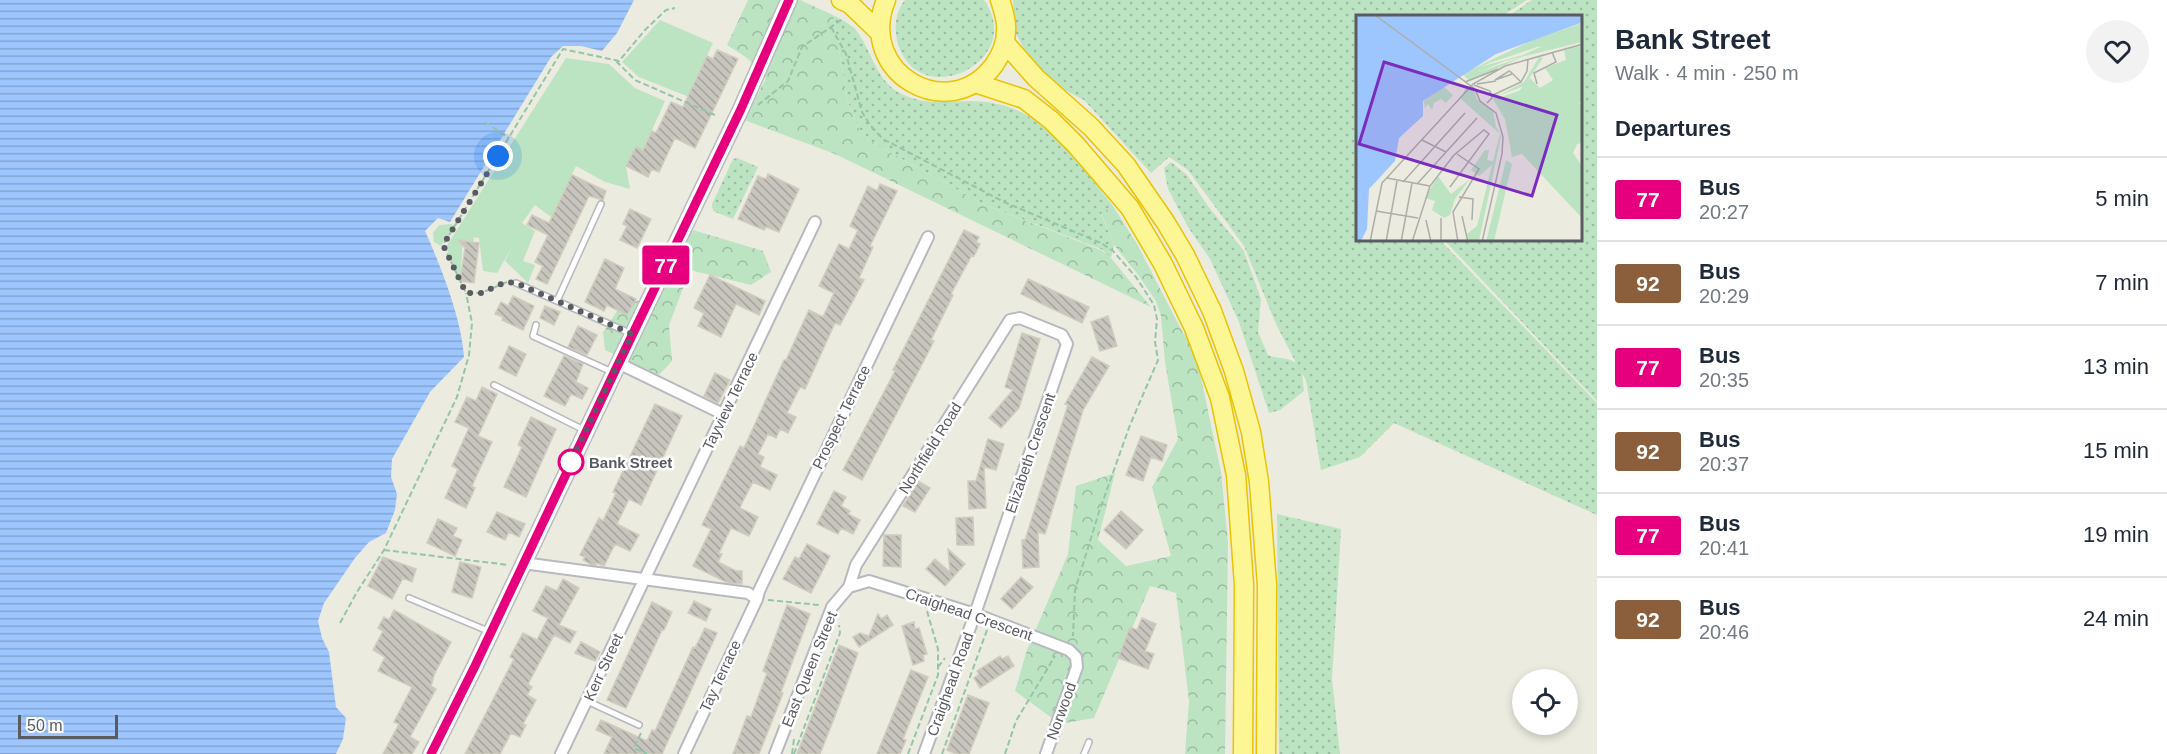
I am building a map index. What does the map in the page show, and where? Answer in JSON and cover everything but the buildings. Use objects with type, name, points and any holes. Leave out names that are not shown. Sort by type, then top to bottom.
[{"type":"highway","points":[[886,0],[880,16],[879,32],[884,52],[893,68],[911,83],[929,90],[952,91],[975,83],[988,73],[999,58],[1007,29],[1001,0]]},
{"type":"highway","points":[[846,7],[879,32]]},
{"type":"highway","points":[[1005,43],[1036,78],[1091,127],[1126,165],[1185,255],[1212,311],[1234,372],[1253,442],[1259,482],[1267,585],[1266,754]]},
{"type":"highway","points":[[975,83],[1024,99],[1051,120],[1076,145],[1130,208],[1163,264],[1194,328],[1220,398],[1236,475],[1244,585],[1243,754]]},
{"type":"main road","points":[[431,754],[741,109],[789,0]]},
{"type":"street","name":"Tayview Terrace","points":[[644,579],[815,222]]},
{"type":"street","name":"Prospect Terrace","points":[[761,599],[764,580],[928,237]]},
{"type":"street","name":"Northfield Road","points":[[849,587],[856,566],[1010,320],[1020,318]]},
{"type":"street","name":"Elizabeth Crescent","points":[[975,614],[1067,344],[1062,335],[1020,318]]},
{"type":"street","points":[[616,368],[723,414]]},
{"type":"street","points":[[522,565],[748,593],[761,599]]},
{"type":"street","name":"Kerr Street","points":[[561,754],[644,579]]},
{"type":"street","name":"Craighead Crescent","points":[[849,587],[869,581],[975,614],[1069,650],[1076,657],[1077,667]]},
{"type":"street","name":"East Queen Street","points":[[775,754],[832,607],[849,587]]},
{"type":"street","name":"Tay Terrace","points":[[684,754],[761,599]]},
{"type":"street","name":"Craighead Road","points":[[924,754],[975,614]]},
{"type":"street","name":"Norwood","points":[[1046,754],[1077,667]]},
{"type":"lane","points":[[557,301],[601,204]]},
{"type":"lane","points":[[516,283],[632,334]]},
{"type":"lane","points":[[536,325],[533,336],[616,368]]},
{"type":"lane","points":[[494,385],[586,431]]},
{"type":"lane","points":[[409,598],[491,632]]},
{"type":"lane","points":[[587,701],[641,726]]},
{"type":"lane","points":[[1084,754],[1089,742]]},
{"type":"path","points":[[764,101],[788,81],[802,47],[831,27],[846,7]]},
{"type":"path","points":[[340,623],[384,550],[457,397],[469,355],[472,323],[466,293],[443,245],[563,49],[619,62],[645,30],[666,10],[675,8]]},
{"type":"path","points":[[831,27],[846,54],[862,111],[870,125],[883,139],[1004,202],[1101,243],[1113,251],[1136,277],[1154,305],[1157,319],[1155,342],[1158,360],[1130,425],[1095,524],[1075,590],[1073,636]]},
{"type":"path","points":[[615,61],[635,80],[717,116]]},
{"type":"path","points":[[485,122],[509,138]]},
{"type":"path","points":[[466,293],[481,293],[506,282],[516,283]]},
{"type":"path","points":[[384,550],[522,565]]},
{"type":"path","points":[[908,754],[938,675],[938,649],[924,598]]},
{"type":"path","points":[[761,599],[832,607],[837,616],[840,633],[794,754]]},
{"type":"path","points":[[942,754],[990,620]]},
{"type":"path","points":[[1005,754],[1016,721],[1055,656]]},
{"type":"path","points":[[641,726],[634,748],[647,754]]},
{"type":"green space","points":[[748,0],[800,0],[833,15],[848,102],[857,126],[871,142],[985,205],[1101,250],[1111,258],[1151,307],[835,154],[744,120],[766,78],[747,58],[727,45]]},
{"type":"green space","points":[[905,0],[984,0],[994,23],[992,43],[981,60],[964,72],[944,77],[924,74],[908,62],[897,40],[896,19]]},
{"type":"green space","points":[[1013,0],[1527,0],[1504,15],[1356,15],[1356,242],[1442,242],[1597,403],[1597,515],[1394,423],[1360,457],[1321,470],[1306,380],[1302,373],[1304,391],[1280,410],[1269,413],[1239,322],[1210,259],[1188,227],[1168,189],[1164,168],[1171,162],[1187,175],[1208,206],[1244,251],[1261,299],[1258,332],[1268,355],[1296,363],[1276,324],[1244,246],[1188,170],[1169,157],[1151,173],[1084,100],[1065,90],[1030,60],[1015,32]]},
{"type":"green space","points":[[1532,0],[1597,0],[1597,401],[1446,242],[1582,242],[1582,15],[1510,15]]},
{"type":"green space","points":[[833,15],[856,30],[879,73],[892,88],[900,93],[926,101],[978,101],[1001,105],[1028,116],[1052,135],[1113,206],[1101,214],[1114,245],[1111,258],[1101,249],[985,205],[871,142],[857,126],[848,102]]},
{"type":"green space","points":[[660,20],[713,43],[691,90],[694,99],[639,77],[622,62]]},
{"type":"green space","points":[[566,58],[609,64],[635,88],[665,101],[643,150],[636,147],[626,166],[630,189],[605,182],[576,166],[551,217],[535,205],[522,223],[535,231],[523,261],[535,265],[528,283],[505,261],[512,247],[497,273],[483,271],[479,238],[474,237],[473,242],[463,241],[460,281],[446,247]]},
{"type":"green space","points":[[737,158],[758,167],[733,219],[713,211],[712,204],[733,159]]},
{"type":"green space","points":[[1113,206],[1137,244],[1183,333],[1194,345],[1221,472],[1228,542],[1225,754],[1185,754],[1189,701],[1176,593],[1150,586],[1094,718],[1060,724],[1015,691],[1027,650],[1068,554],[1076,486],[1115,473],[1098,540],[1126,566],[1171,556],[1152,487],[1178,439],[1165,362],[1161,316],[1156,301],[1114,245],[1101,213]]},
{"type":"green space","points":[[439,225],[454,225],[441,246],[434,242],[433,233]]},
{"type":"green space","points":[[693,230],[763,251],[771,272],[751,285],[690,270],[669,325],[672,361],[659,375],[605,350],[603,333],[622,303],[654,299]]},
{"type":"green space","points":[[1277,514],[1341,529],[1332,679],[1340,754],[1279,754]]},
{"type":"water","points":[[0,0],[634,0],[617,33],[602,51],[581,46],[563,46],[551,57],[450,222],[438,218],[425,231],[455,310],[464,357],[430,392],[392,459],[391,477],[397,494],[395,510],[386,533],[369,542],[355,558],[324,603],[318,621],[322,638],[329,652],[336,707],[346,718],[343,739],[336,754],[0,754]]},
{"type":"bus line","name":"77","points":[[431,754],[741,109],[789,0]]},
{"type":"place","name":"Bank Street","points":[[571,462]]},
{"type":"route","points":[[498,156],[443,245],[466,293],[481,293],[506,282],[516,283],[632,334],[566,472],[571,462]]}]
